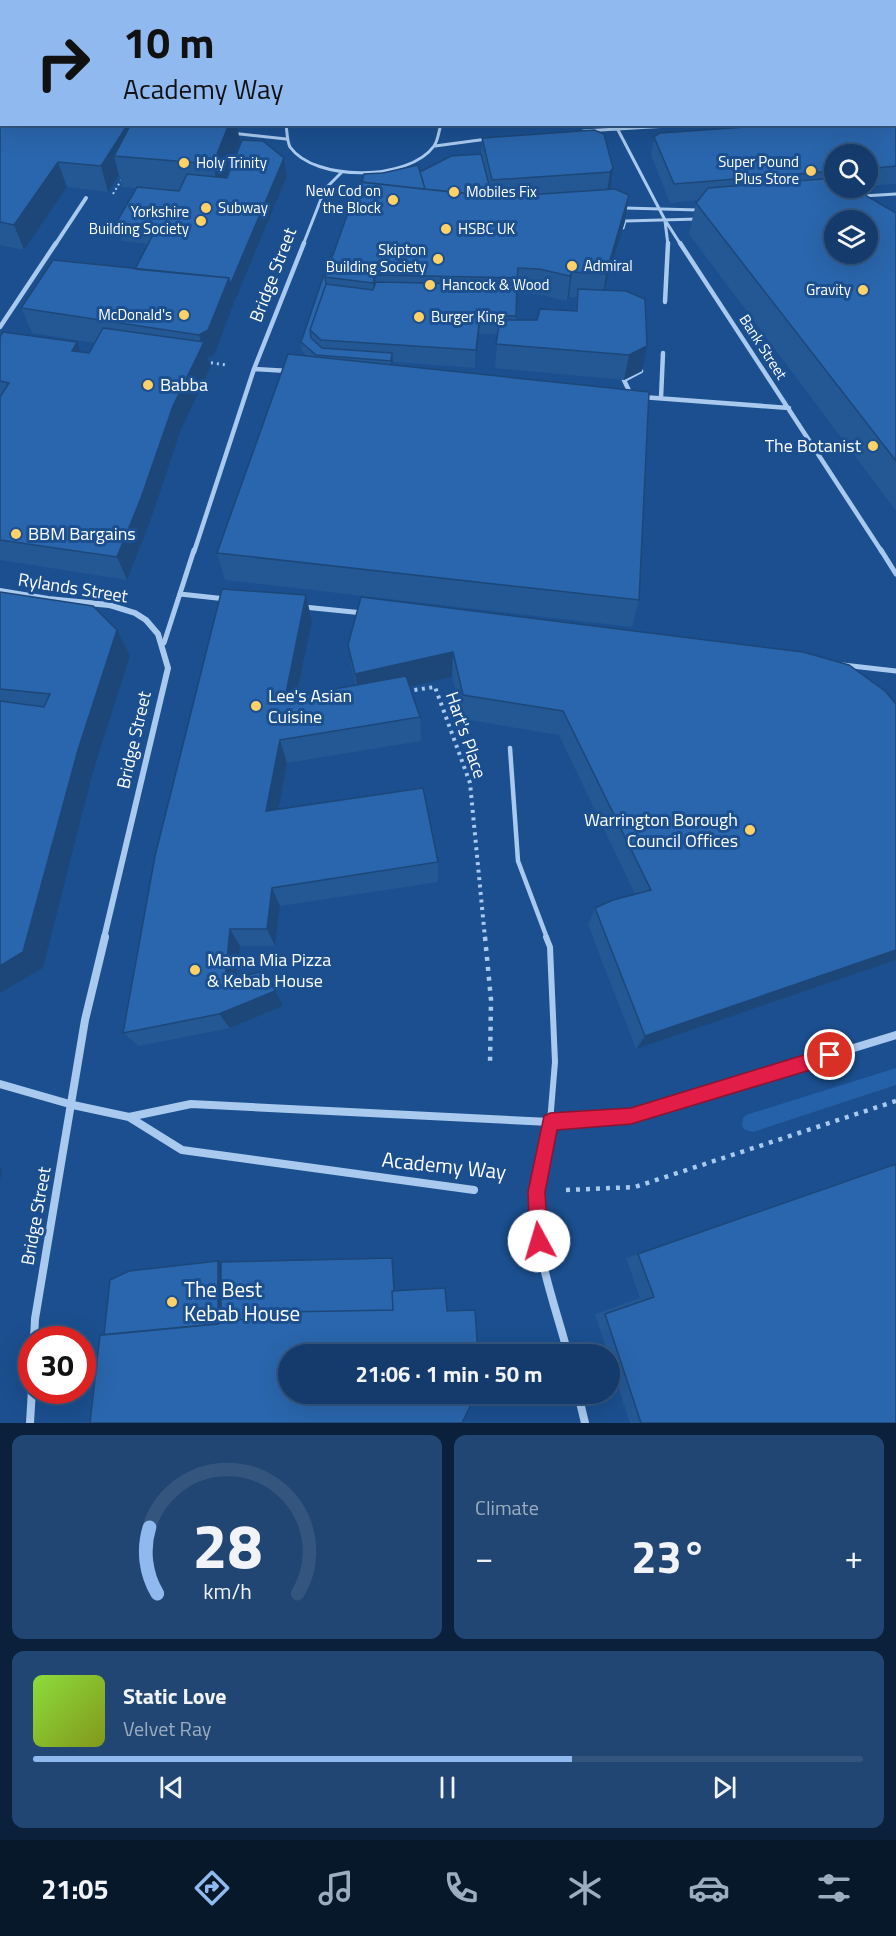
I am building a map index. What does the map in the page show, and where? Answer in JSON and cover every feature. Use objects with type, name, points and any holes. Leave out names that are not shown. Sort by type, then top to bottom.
[{"type":"street","points":[[286,126],[286,139],[292,150],[304,160],[320,168],[364,174],[386,171],[415,161],[435,146],[441,133],[441,126]]},
{"type":"street","points":[[572,132],[660,126]]},
{"type":"street","name":"Bank Street","points":[[617,128],[664,220],[896,574]]},
{"type":"street","points":[[225,132],[286,139]]},
{"type":"street","points":[[435,146],[493,138]]},
{"type":"street","name":"Bridge Street","points":[[35,1326],[73,1105],[85,1020],[168,668],[164,643],[254,369],[324,189],[341,172]]},
{"type":"street","points":[[0,327],[86,198]]},
{"type":"street","points":[[622,232],[625,221],[701,219],[695,226]]},
{"type":"street","points":[[664,220],[668,244],[665,302]]},
{"type":"street","points":[[661,398],[663,353]]},
{"type":"street","points":[[635,405],[624,380],[642,371],[642,359]]},
{"type":"street","points":[[254,369],[297,372]]},
{"type":"street","points":[[620,396],[789,408]]},
{"type":"street","name":"Rylands Street","points":[[0,591],[118,606],[138,614],[154,627],[164,643]]},
{"type":"street","points":[[180,594],[228,599]]},
{"type":"street","points":[[299,606],[370,614]]},
{"type":"street","points":[[837,664],[896,671]]},
{"type":"street","name":"Academy Way","points":[[129,1117],[191,1104],[550,1122],[631,1116],[896,1035]]},
{"type":"street","name":"Academy Way","points":[[0,1084],[73,1105],[129,1117],[182,1150],[474,1190]]},
{"type":"street","points":[[550,1122],[536,1192],[539,1241],[565,1344]]},
{"type":"street","points":[[30,1423],[31,1404]]},
{"type":"street","points":[[580,1404],[585,1423]]},
{"type":"lane","points":[[878,195],[896,194]]},
{"type":"lane","points":[[868,198],[873,205]]},
{"type":"lane","points":[[614,207],[659,210],[707,209]]},
{"type":"lane","points":[[510,748],[518,861],[550,947],[555,1062],[550,1122]]},
{"type":"path","points":[[86,198],[112,195],[124,175]]},
{"type":"path","points":[[197,361],[254,369]]},
{"type":"path","name":"Hart's Place","points":[[406,692],[435,687],[470,783],[491,1000],[490,1065]]},
{"type":"path","points":[[536,1192],[635,1187],[896,1101]]},
{"type":"shaded area","points":[[896,1068],[896,1085],[753,1132],[745,1130],[742,1126],[746,1115]]},
{"type":"building","points":[[0,126],[127,126],[101,166],[58,162],[14,225],[0,222]]},
{"type":"building","points":[[130,126],[228,126],[213,164],[114,156]]},
{"type":"building","points":[[759,126],[896,126],[896,166],[878,168],[878,144],[824,144],[824,172],[674,184],[654,137],[660,133]]},
{"type":"building","points":[[594,130],[604,134],[613,168],[610,172],[492,180],[482,138]]},
{"type":"building","points":[[242,140],[263,141],[284,158],[230,285],[229,278],[135,269],[157,227],[116,223],[137,187],[179,191],[187,174],[227,178]]},
{"type":"building","points":[[481,154],[492,196],[425,189],[420,172],[451,156]]},
{"type":"building","points":[[418,165],[425,189],[362,182],[364,174],[383,173]]},
{"type":"building","points":[[824,179],[824,198],[870,198],[896,213],[896,461],[696,203],[708,188]]},
{"type":"building","points":[[359,182],[496,197],[615,189],[629,195],[606,274],[572,272],[570,276],[539,269],[518,268],[517,278],[375,275],[373,283],[325,277]]},
{"type":"building","points":[[331,254],[333,254],[325,277],[326,284],[310,330],[311,338],[322,348],[392,353],[391,361],[316,355],[301,342]]},
{"type":"building","points":[[53,260],[229,278],[208,330],[199,335],[21,308]]},
{"type":"building","points":[[376,282],[517,285],[516,316],[480,316],[476,350],[321,340],[310,330],[326,284],[373,290]]},
{"type":"building","points":[[578,289],[626,291],[645,299],[647,346],[629,355],[496,344],[500,320],[537,320],[540,309],[577,311]]},
{"type":"building","points":[[103,328],[204,342],[173,406],[141,498],[117,557],[0,540],[0,397],[9,383],[0,381],[0,337],[3,332],[77,342],[72,351],[89,353]]},
{"type":"building","points":[[288,354],[649,392],[639,600],[217,553]]},
{"type":"building","points":[[222,589],[306,595],[285,698],[406,676],[420,717],[280,740],[266,811],[423,788],[438,862],[272,888],[267,929],[230,929],[225,980],[265,971],[275,991],[219,1014],[123,1033],[155,856]]},
{"type":"building","points":[[0,592],[93,606],[117,630],[78,750],[23,952],[0,966],[0,701],[44,707],[50,694],[0,689]]},
{"type":"building","name":"Warrington Borough Council Offices","points":[[361,597],[803,652],[849,665],[885,691],[896,704],[896,950],[645,1036],[595,908],[613,900],[651,890],[563,711],[463,695],[453,652],[355,674],[348,645]]},
{"type":"building","points":[[896,1164],[896,1423],[641,1423],[620,1359],[620,1344],[615,1344],[605,1314],[654,1297],[638,1254]]},
{"type":"building","points":[[392,1258],[393,1310],[283,1312],[221,1323],[221,1262]]},
{"type":"building","name":"The Best Kebab House","points":[[218,1261],[218,1324],[104,1335],[110,1280],[129,1271]]},
{"type":"building","points":[[445,1288],[447,1311],[475,1310],[477,1344],[278,1344],[278,1404],[471,1404],[462,1423],[90,1423],[92,1404],[96,1404],[96,1370],[100,1335],[215,1324],[283,1312],[393,1310],[392,1291]]},
{"type":"place","name":"Holy Trinity","points":[[184,163]]},
{"type":"place","name":"Super Pound Plus Store","points":[[811,171]]},
{"type":"place","name":"Mobiles Fix","points":[[454,192]]},
{"type":"place","name":"New Cod on the Block","points":[[393,200]]},
{"type":"place","name":"Subway","points":[[206,208]]},
{"type":"place","name":"Yorkshire Building Society","points":[[201,221]]},
{"type":"place","name":"HSBC UK","points":[[446,229]]},
{"type":"place","name":"Skipton Building Society","points":[[438,259]]},
{"type":"place","name":"Admiral","points":[[572,266]]},
{"type":"place","name":"Hancock & Wood","points":[[430,285]]},
{"type":"place","name":"Gravity","points":[[863,290]]},
{"type":"place","name":"McDonald's","points":[[184,315]]},
{"type":"place","name":"Burger King","points":[[419,317]]},
{"type":"place","name":"Babba","points":[[148,385]]},
{"type":"place","name":"The Botanist","points":[[873,446]]},
{"type":"place","name":"BBM Bargains","points":[[16,534]]},
{"type":"place","name":"Lee's Asian Cuisine","points":[[256,706]]},
{"type":"place","name":"Warrington Borough Council Offices","points":[[750,830]]},
{"type":"place","name":"Mama Mia Pizza & Kebab House","points":[[195,970]]},
{"type":"place","name":"The Best Kebab House","points":[[172,1302]]},
{"type":"route","points":[[539,1241],[536,1192],[550,1122],[631,1116],[830,1055]]}]
